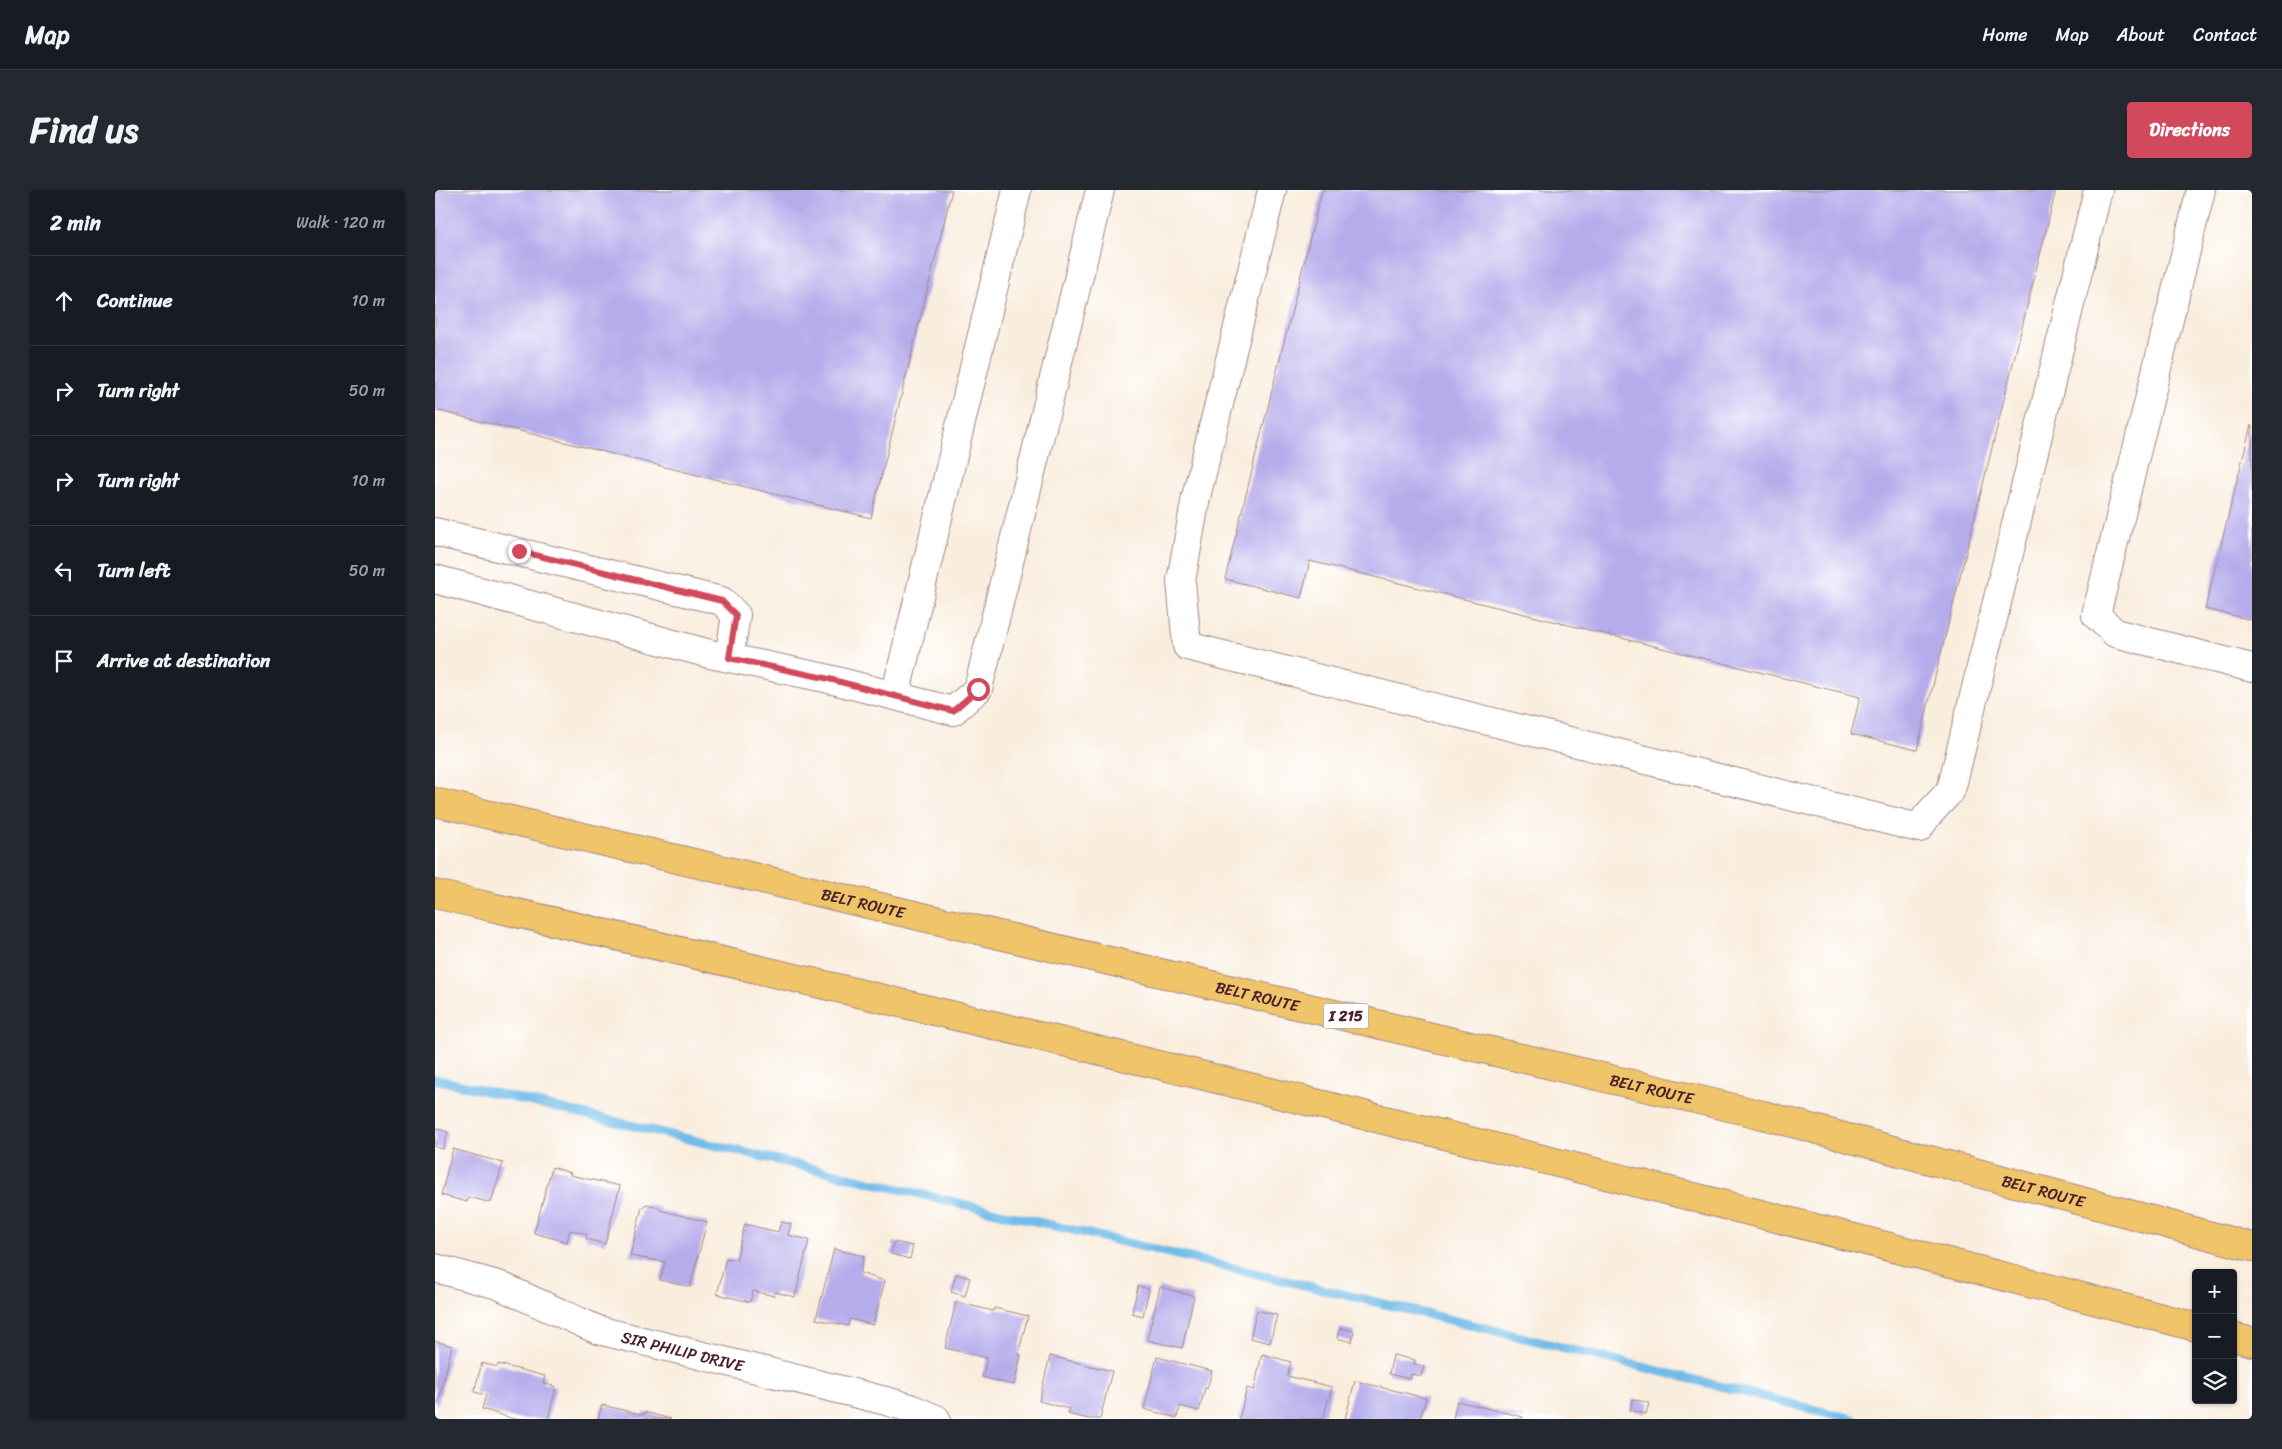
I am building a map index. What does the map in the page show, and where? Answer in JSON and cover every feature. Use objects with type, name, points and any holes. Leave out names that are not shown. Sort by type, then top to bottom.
[{"type":"highway","name":"BELT ROUTE","points":[[435,802],[1763,1115],[2252,1247]]},
{"type":"highway","points":[[435,894],[993,1024],[1844,1236],[2192,1326]]},
{"type":"highway","points":[[2237,1338],[2252,1342]]},
{"type":"street","points":[[895,696],[1017,190]]},
{"type":"street","points":[[435,579],[729,658],[953,711],[978,689],[1100,190]]},
{"type":"street","points":[[1272,190],[1196,498],[1181,581],[1187,646],[1919,828],[1927,816],[1951,790],[2098,190]]},
{"type":"street","points":[[2201,190],[2097,615],[2115,633],[2252,668]]},
{"type":"street","points":[[435,532],[722,601],[736,615],[729,658]]},
{"type":"street","name":"SIR PHILIP DRIVE","points":[[435,1268],[498,1285],[598,1330],[885,1400],[936,1419]]},
{"type":"building","points":[[435,190],[952,190],[871,518],[435,410]]},
{"type":"building","points":[[1322,190],[2056,190],[1917,750],[1851,734],[1860,697],[1310,561],[1301,598],[1225,579]]},
{"type":"building","points":[[2252,426],[2252,620],[2205,609]]},
{"type":"building","points":[[435,1128],[448,1132],[443,1149],[435,1147]]},
{"type":"building","points":[[453,1149],[503,1163],[491,1203],[469,1197],[467,1202],[441,1195]]},
{"type":"building","points":[[552,1167],[571,1173],[570,1175],[620,1186],[605,1244],[586,1239],[587,1234],[570,1230],[567,1242],[534,1233]]},
{"type":"building","points":[[647,1204],[659,1207],[660,1210],[707,1222],[690,1287],[660,1280],[665,1262],[630,1256],[642,1207]]},
{"type":"building","points":[[781,1222],[791,1224],[788,1235],[809,1240],[795,1297],[775,1292],[774,1296],[753,1291],[750,1302],[717,1294],[726,1258],[736,1260],[745,1224],[778,1232]]},
{"type":"building","points":[[894,1242],[913,1246],[910,1259],[891,1254]]},
{"type":"building","points":[[834,1249],[864,1256],[860,1273],[885,1281],[873,1325],[850,1319],[848,1326],[816,1319]]},
{"type":"building","points":[[956,1274],[970,1278],[965,1296],[951,1292]]},
{"type":"building","points":[[1138,1286],[1149,1289],[1143,1316],[1132,1313]]},
{"type":"building","points":[[1160,1287],[1194,1296],[1182,1348],[1147,1340]]},
{"type":"building","points":[[956,1302],[993,1311],[994,1308],[1028,1316],[1018,1354],[1021,1355],[1014,1385],[982,1377],[987,1358],[945,1348]]},
{"type":"building","points":[[1257,1310],[1277,1315],[1270,1343],[1250,1338]]},
{"type":"building","points":[[1340,1328],[1354,1331],[1352,1342],[1337,1338]]},
{"type":"building","points":[[435,1341],[452,1346],[438,1404],[435,1403]]},
{"type":"building","points":[[1262,1354],[1291,1362],[1287,1376],[1332,1387],[1323,1419],[1239,1419],[1247,1388],[1254,1390]]},
{"type":"building","points":[[1393,1355],[1415,1360],[1414,1364],[1424,1366],[1421,1376],[1411,1374],[1410,1379],[1389,1374]]},
{"type":"building","points":[[1050,1356],[1112,1371],[1100,1419],[1089,1419],[1068,1414],[1069,1409],[1039,1401]]},
{"type":"building","points":[[1157,1357],[1212,1371],[1199,1411],[1180,1406],[1177,1418],[1144,1409]]},
{"type":"building","points":[[482,1363],[497,1367],[498,1364],[545,1376],[543,1383],[556,1387],[548,1419],[514,1419],[482,1409],[486,1395],[474,1392]]},
{"type":"building","points":[[1355,1381],[1426,1398],[1420,1419],[1345,1419]]},
{"type":"building","points":[[1633,1399],[1649,1403],[1646,1414],[1630,1410]]},
{"type":"building","points":[[1457,1401],[1523,1417],[1522,1419],[1453,1419]]},
{"type":"building","points":[[602,1405],[644,1415],[644,1412],[671,1419],[598,1419]]},
{"type":"waterway","points":[[435,1079],[1460,1322],[1853,1419]]},
{"type":"route","points":[[519,551],[722,601],[736,615],[729,658],[825,678],[953,711],[978,689]]}]
